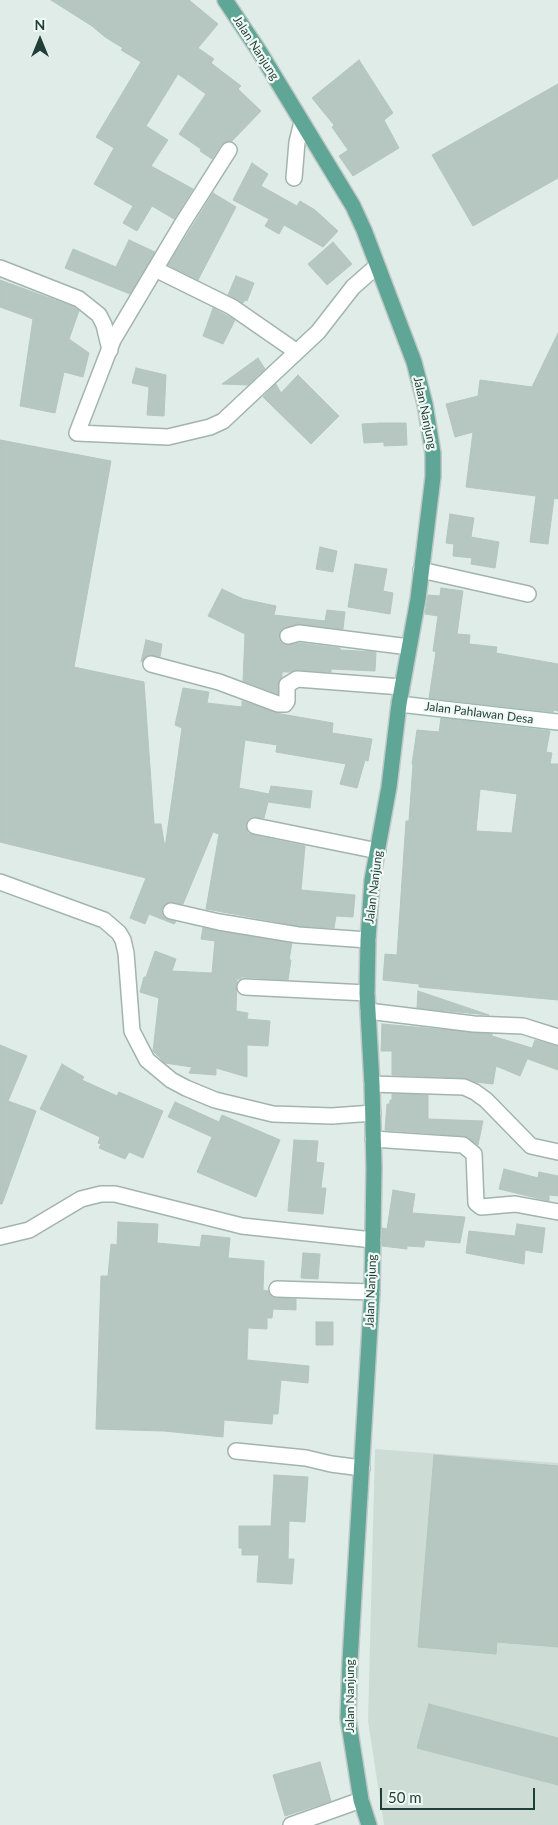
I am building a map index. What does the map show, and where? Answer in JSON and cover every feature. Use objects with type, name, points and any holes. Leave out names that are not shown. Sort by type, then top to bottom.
[{"type":"main road","name":"Jalan Nanjung","points":[[225,0],[259,51],[353,206],[364,230],[376,266],[414,362],[425,404],[434,453],[433,477],[421,570],[372,880],[368,940],[366,992],[373,1113],[372,1292],[348,1718],[361,1800],[370,1825]]},
{"type":"street","points":[[294,178],[297,142],[302,122]]},
{"type":"street","points":[[229,150],[155,269],[114,340],[77,433],[168,437],[210,427],[222,421],[318,332],[353,286],[376,266]]},
{"type":"street","points":[[0,268],[80,298],[99,315],[104,325],[110,350]]},
{"type":"street","points":[[155,269],[232,307],[297,352]]},
{"type":"street","points":[[421,570],[528,594]]},
{"type":"street","points":[[288,636],[299,633],[409,646]]},
{"type":"street","points":[[151,664],[219,682],[278,704],[285,704],[287,702],[287,685],[297,679],[402,687]]},
{"type":"street","name":"Jalan Pahlawan Desa","points":[[399,704],[558,722]]},
{"type":"street","points":[[255,826],[378,851]]},
{"type":"street","points":[[0,882],[104,920],[119,933],[126,953],[132,1031],[147,1060],[171,1080],[215,1100],[273,1114],[332,1116],[373,1113]]},
{"type":"street","points":[[171,911],[219,922],[298,934],[368,940]]},
{"type":"street","points":[[245,987],[366,992]]},
{"type":"street","points":[[368,1011],[474,1024],[523,1026],[558,1037]]},
{"type":"street","points":[[372,1084],[464,1087],[486,1100],[531,1146],[558,1152]]},
{"type":"street","points":[[373,1139],[463,1145],[474,1154],[476,1203],[481,1207],[515,1204],[558,1212]]},
{"type":"street","points":[[0,1237],[29,1230],[80,1199],[101,1194],[115,1194],[242,1226],[373,1240]]},
{"type":"street","points":[[277,1289],[372,1292]]},
{"type":"street","points":[[236,1451],[306,1458],[330,1464],[362,1468]]},
{"type":"street","points":[[291,1825],[361,1800]]},
{"type":"shaded area","points":[[375,1449],[558,1463],[558,1825],[384,1825],[368,1721]]},
{"type":"building","points":[[51,0],[189,0],[218,24],[198,48],[214,59],[211,63],[241,86],[238,89],[261,111],[232,141],[221,145],[212,159],[179,134],[206,94],[178,74],[146,126],[168,140],[151,166],[193,189],[174,219],[152,206],[137,231],[123,223],[133,206],[94,184],[114,148],[96,137],[141,62],[121,50],[123,48],[92,26]]},
{"type":"building","points":[[359,60],[393,113],[384,120],[399,148],[353,176],[339,156],[348,150],[332,127],[334,125],[312,98]]},
{"type":"building","points":[[558,84],[558,178],[473,226],[432,155]]},
{"type":"building","points":[[252,163],[268,174],[261,186],[297,206],[300,201],[315,210],[338,231],[323,247],[284,225],[279,234],[265,226],[269,219],[233,200]]},
{"type":"building","points":[[213,193],[236,207],[198,280],[168,265]]},
{"type":"building","points":[[129,240],[155,252],[130,294],[65,268],[73,249],[116,267]]},
{"type":"building","points":[[333,242],[352,264],[327,285],[308,264]]},
{"type":"building","points":[[236,276],[254,283],[247,301],[245,300],[243,303],[228,295]]},
{"type":"building","points":[[0,280],[74,307],[79,311],[69,339],[89,353],[83,377],[64,372],[55,413],[20,406],[33,319],[0,307]]},
{"type":"building","points":[[213,308],[235,320],[223,344],[203,336]]},
{"type":"building","points":[[558,333],[558,499],[554,498],[548,544],[530,542],[536,496],[466,487],[473,432],[455,437],[446,404],[478,396],[480,380],[532,387]]},
{"type":"building","points":[[258,358],[265,369],[248,385],[222,384]]},
{"type":"building","points":[[136,368],[166,375],[164,416],[147,415],[149,387],[132,383]]},
{"type":"building","points":[[298,375],[339,416],[311,444],[263,397],[276,384],[281,393]]},
{"type":"building","points":[[406,423],[407,445],[384,446],[384,442],[364,443],[362,424]]},
{"type":"building","points":[[0,440],[111,461],[74,667],[144,682],[154,824],[161,824],[165,848],[182,728],[175,725],[183,688],[209,692],[207,703],[242,707],[242,701],[281,714],[333,723],[332,733],[372,739],[368,761],[365,760],[357,788],[340,784],[346,764],[276,752],[277,745],[245,740],[239,788],[269,794],[271,786],[312,791],[310,808],[268,802],[264,818],[252,817],[248,820],[246,828],[248,833],[253,835],[305,846],[301,890],[355,895],[353,917],[336,916],[334,928],[299,926],[206,909],[219,834],[213,832],[183,904],[169,902],[162,908],[164,917],[176,922],[174,924],[149,914],[145,924],[130,918],[146,878],[0,842]]},
{"type":"building","points":[[450,514],[474,518],[471,537],[499,542],[495,568],[471,564],[472,558],[453,556],[454,544],[446,543]]},
{"type":"building","points":[[320,547],[337,551],[333,572],[316,569]]},
{"type":"building","points":[[355,564],[387,569],[383,591],[393,593],[390,614],[348,607]]},
{"type":"building","points":[[441,588],[463,591],[457,634],[470,635],[469,644],[497,647],[496,653],[558,664],[558,711],[429,698],[436,652],[433,651],[438,616],[425,614],[428,595],[440,596]]},
{"type":"building","points":[[222,589],[243,599],[276,606],[274,615],[325,621],[327,610],[345,612],[343,629],[297,624],[282,629],[279,639],[286,645],[300,643],[340,648],[340,650],[376,652],[375,671],[331,669],[331,672],[298,670],[282,672],[278,685],[278,694],[243,681],[245,634],[208,616]]},
{"type":"building","points":[[146,640],[162,644],[160,657],[149,655],[141,662]]},
{"type":"building","points":[[441,718],[550,731],[546,752],[552,753],[550,764],[558,764],[558,1000],[419,987],[419,984],[383,980],[385,954],[397,955],[406,821],[409,821],[412,764],[417,730],[439,732]],"holes":[[[480,789],[517,794],[512,833],[476,831]]]},
{"type":"building","points":[[203,928],[292,943],[288,980],[242,977],[237,979],[236,1011],[248,1013],[247,1019],[270,1021],[268,1046],[247,1045],[247,1077],[216,1068],[216,1075],[189,1073],[192,1067],[165,1063],[153,1051],[159,998],[140,992],[144,977],[146,977],[155,951],[176,959],[172,971],[212,973],[215,941],[201,939]]},
{"type":"building","points":[[418,991],[489,1015],[417,1008]]},
{"type":"building","points":[[382,1024],[492,1034],[492,1036],[532,1048],[520,1076],[496,1066],[493,1084],[475,1082],[464,1078],[392,1075],[392,1051],[381,1051]]},
{"type":"building","points":[[535,1040],[558,1046],[558,1070],[528,1059]]},
{"type":"building","points":[[0,1045],[27,1056],[8,1101],[36,1111],[2,1204],[0,1204]]},
{"type":"building","points":[[62,1064],[84,1077],[82,1080],[117,1096],[119,1092],[163,1111],[143,1158],[129,1152],[125,1159],[99,1148],[101,1144],[98,1143],[100,1137],[40,1109]]},
{"type":"building","points":[[392,1094],[428,1095],[428,1119],[483,1121],[478,1145],[464,1136],[385,1130],[387,1104],[390,1104],[390,1100],[392,1100]]},
{"type":"building","points":[[175,1102],[219,1122],[222,1115],[280,1140],[256,1197],[197,1172],[212,1137],[168,1117]]},
{"type":"building","points":[[294,1140],[318,1141],[316,1162],[324,1163],[321,1188],[326,1188],[323,1214],[288,1211]]},
{"type":"building","points":[[504,1169],[538,1178],[539,1172],[558,1176],[558,1196],[549,1195],[549,1201],[499,1189]]},
{"type":"building","points":[[393,1190],[415,1194],[412,1213],[465,1217],[460,1243],[425,1240],[424,1247],[407,1246],[407,1249],[382,1246],[382,1228],[387,1229]]},
{"type":"building","points":[[118,1222],[158,1224],[157,1243],[200,1247],[202,1235],[230,1238],[228,1258],[264,1261],[263,1290],[268,1291],[272,1297],[296,1299],[296,1310],[273,1309],[272,1318],[267,1318],[267,1329],[248,1328],[247,1360],[309,1366],[308,1383],[281,1380],[278,1414],[273,1414],[272,1424],[224,1420],[223,1437],[164,1431],[96,1429],[101,1276],[108,1276],[111,1244],[117,1245]]},
{"type":"building","points":[[517,1224],[545,1228],[542,1253],[525,1250],[524,1264],[466,1253],[469,1231],[515,1236]]},
{"type":"building","points":[[303,1253],[320,1254],[318,1279],[301,1278]]},
{"type":"building","points":[[316,1322],[333,1322],[333,1345],[316,1345]]},
{"type":"building","points":[[434,1455],[558,1466],[558,1647],[497,1642],[496,1654],[418,1647]]},
{"type":"building","points":[[274,1475],[308,1477],[305,1522],[289,1521],[288,1559],[294,1559],[292,1584],[257,1582],[259,1555],[242,1555],[242,1548],[239,1548],[239,1526],[271,1526]]},
{"type":"building","points":[[429,1704],[558,1738],[558,1785],[417,1748]]},
{"type":"building","points":[[320,1762],[331,1801],[285,1816],[273,1775]]}]
